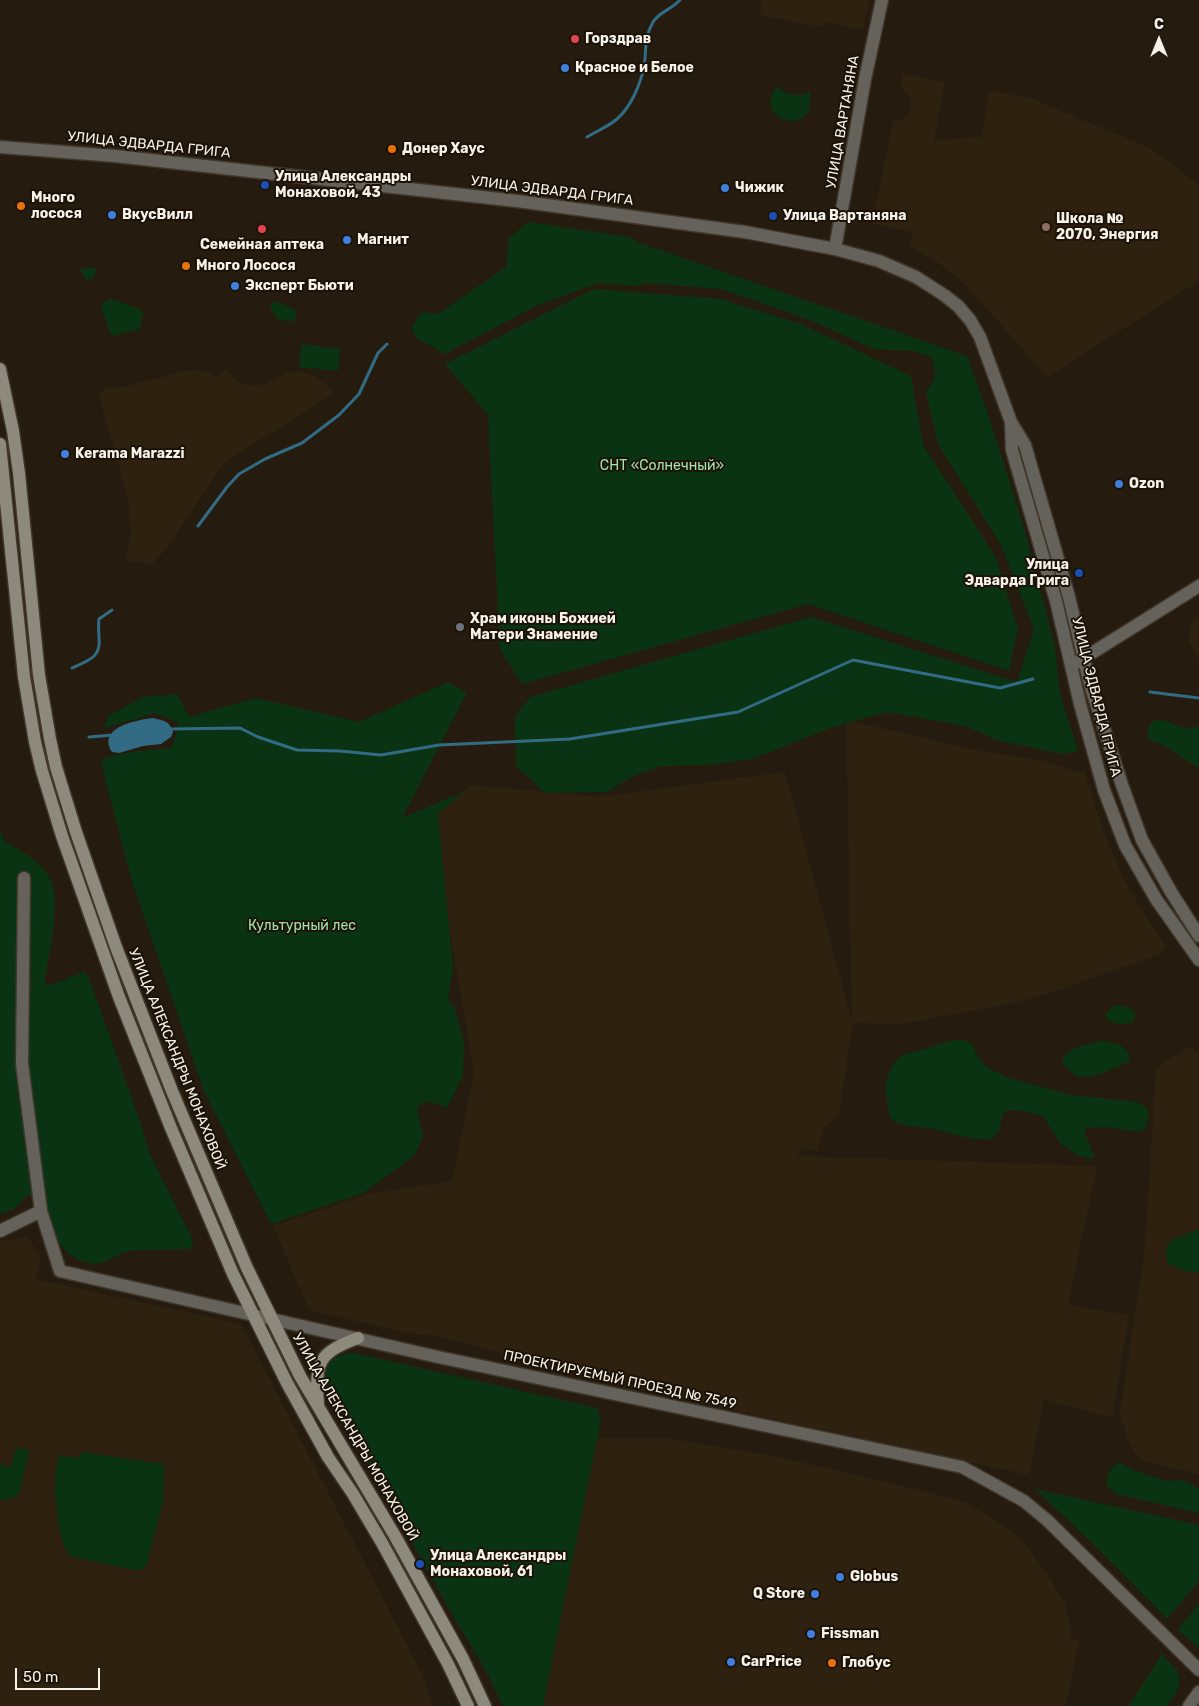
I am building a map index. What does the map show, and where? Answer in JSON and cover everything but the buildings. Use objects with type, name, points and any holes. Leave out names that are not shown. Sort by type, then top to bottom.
[{"type":"main road","name":"УЛИЦА АЛЕКСАНДРЫ МОНАХОВОЙ","points":[[0,369],[13,431],[19,473],[39,675],[56,767],[76,832],[133,992],[231,1233],[300,1376],[395,1536],[463,1659],[485,1706]]},
{"type":"main road","points":[[0,444],[8,505],[24,677],[42,771],[62,836],[119,997],[190,1173],[254,1315],[328,1457],[353,1494],[407,1588],[448,1664],[468,1706]]},
{"type":"main road","points":[[318,1406],[316,1380],[321,1361],[326,1354],[339,1345],[358,1338]]},
{"type":"main road","points":[[463,1659],[494,1706]]},
{"type":"street","name":"УЛИЦА ВАРТАНЯНА","points":[[835,250],[865,79],[882,0]]},
{"type":"street","name":"УЛИЦА ЭДВАРДА ГРИГА","points":[[0,147],[115,156],[517,201],[745,232],[879,261],[916,278],[958,306],[970,320],[980,337],[1011,422],[1025,445],[1070,597],[1090,684],[1122,785],[1142,840],[1171,892],[1199,936]]},
{"type":"street","name":"УЛИЦА ЭДВАРДА ГРИГА","points":[[1011,422],[1012,450],[1056,601],[1104,790],[1125,845],[1156,899],[1199,960]]},
{"type":"street","points":[[1071,666],[1199,586]]},
{"type":"street","points":[[0,1231],[41,1210],[22,1064],[24,878]]},
{"type":"street","name":"ПРОЕКТИРУЕМЫЙ ПРОЕЗД № 7549","points":[[41,1210],[60,1272],[603,1392],[821,1436],[962,1467],[1024,1501],[1048,1521],[1199,1670]]},
{"type":"street","points":[[1189,1706],[1199,1692]]},
{"type":"shaded area","points":[[762,0],[869,0],[863,30],[823,22],[822,27],[760,15]]},
{"type":"shaded area","name":"Школа № 2070, Энергия","points":[[903,74],[945,82],[934,140],[982,137],[989,90],[1033,99],[1152,149],[1199,185],[1199,281],[1047,377],[966,285],[940,264],[910,246],[912,232],[872,223],[893,121],[906,117],[911,109],[910,98],[900,88]]},
{"type":"shaded area","points":[[224,369],[240,383],[254,386],[265,384],[286,373],[303,372],[315,377],[336,392],[242,450],[223,464],[169,546],[152,564],[125,561],[131,535],[129,506],[100,401],[100,395],[107,388],[123,387],[190,370],[206,371],[216,378]]},
{"type":"shaded area","points":[[1199,617],[1199,660],[1188,640],[1192,621]]},
{"type":"shaded area","points":[[846,720],[980,751],[1046,761],[1076,772],[1085,772],[1101,824],[1128,887],[1166,947],[1159,954],[1051,993],[1013,1003],[902,1024],[853,1023],[839,1114],[823,1129],[818,1151],[804,1148],[796,1156],[1097,1166],[1068,1305],[1129,1315],[1112,1418],[1044,1399],[1029,1475],[583,1377],[470,1344],[429,1335],[403,1332],[309,1310],[273,1226],[368,1194],[452,1181],[474,1071],[430,818],[470,785],[599,797],[785,772],[852,1021]]},
{"type":"shaded area","points":[[1191,1046],[1199,1055],[1199,1474],[1140,1460],[1129,1442],[1120,1414],[1145,1248],[1156,1068]]},
{"type":"shaded area","points":[[28,1237],[41,1258],[35,1279],[241,1324],[422,1674],[433,1706],[0,1706],[0,1241]]},
{"type":"shaded area","name":"Globus","points":[[597,1438],[667,1438],[774,1456],[929,1492],[966,1503],[1011,1530],[1026,1545],[1065,1603],[1070,1623],[1070,1638],[1079,1640],[1066,1706],[543,1706]]},
{"type":"green space","points":[[777,86],[784,92],[792,95],[810,92],[810,106],[806,115],[799,120],[790,121],[782,119],[775,114],[771,107],[771,97]]},
{"type":"green space","points":[[528,222],[629,237],[637,242],[967,356],[986,408],[1023,524],[1055,647],[1060,694],[1078,751],[1062,754],[996,740],[966,726],[887,712],[833,727],[752,759],[708,765],[661,766],[635,775],[607,792],[545,793],[516,766],[515,717],[530,697],[811,617],[1017,682],[1034,629],[1001,545],[938,444],[926,393],[935,377],[933,358],[914,351],[874,349],[810,320],[721,289],[646,283],[637,286],[598,283],[536,306],[445,354],[415,337],[412,327],[422,312],[438,314],[506,267],[509,238]]},
{"type":"green space","points":[[96,268],[94,278],[87,281],[80,269]]},
{"type":"green space","name":"СНТ «Солнечный»","points":[[594,289],[720,299],[801,324],[911,376],[923,445],[995,556],[1018,629],[1009,671],[808,604],[522,684],[500,650],[488,415],[445,364]]},
{"type":"green space","points":[[111,299],[142,310],[140,329],[112,336],[101,309],[102,303]]},
{"type":"green space","points":[[276,301],[297,311],[295,321],[281,320],[276,317],[270,305]]},
{"type":"green space","points":[[301,344],[340,349],[338,371],[299,367]]},
{"type":"green space","name":"Культурный лес","points":[[448,682],[467,693],[402,818],[463,792],[438,814],[453,967],[448,999],[456,1011],[464,1043],[463,1075],[447,1108],[425,1101],[417,1108],[423,1137],[414,1156],[363,1193],[271,1224],[204,1091],[133,885],[101,763],[106,757],[138,751],[172,748],[179,723],[155,713],[104,728],[108,716],[143,697],[177,694],[189,717],[256,698],[359,722]]},
{"type":"green space","points":[[1155,720],[1186,728],[1199,726],[1199,767],[1148,738],[1149,728]]},
{"type":"green space","points":[[0,830],[5,842],[25,853],[43,868],[51,881],[54,890],[55,915],[45,985],[50,985],[84,972],[88,976],[141,1124],[149,1152],[191,1236],[193,1245],[191,1249],[129,1251],[105,1262],[88,1263],[67,1252],[57,1240],[44,1199],[28,1195],[13,1210],[0,1213]]},
{"type":"green space","points":[[1118,1005],[1130,1008],[1135,1014],[1134,1021],[1120,1024],[1107,1020],[1106,1014],[1112,1007]]},
{"type":"green space","points":[[961,1039],[972,1044],[986,1067],[1009,1078],[1072,1095],[1137,1102],[1147,1108],[1148,1118],[1145,1128],[1139,1132],[1108,1127],[1086,1128],[1084,1131],[1094,1157],[1089,1159],[1077,1155],[1060,1143],[1043,1116],[1018,1110],[1007,1110],[1002,1115],[1000,1129],[992,1139],[967,1137],[928,1128],[903,1125],[894,1121],[889,1114],[885,1086],[889,1073],[897,1059],[908,1053]]},
{"type":"green space","points":[[1100,1041],[1125,1048],[1128,1051],[1129,1062],[1102,1073],[1085,1077],[1077,1076],[1062,1062],[1067,1053],[1072,1050]]},
{"type":"green space","points":[[1199,1229],[1199,1272],[1189,1272],[1170,1265],[1166,1258],[1166,1248],[1172,1240]]},
{"type":"green space","points":[[354,1353],[597,1408],[601,1419],[543,1706],[503,1706],[485,1669],[445,1602],[325,1383],[326,1370],[332,1360],[341,1355]]},
{"type":"green space","points":[[16,1448],[29,1450],[19,1494],[10,1499],[0,1499],[0,1465],[11,1467]]},
{"type":"green space","points":[[82,1452],[164,1464],[163,1501],[147,1564],[141,1570],[133,1570],[70,1556],[66,1550],[60,1532],[57,1510],[56,1469],[59,1455],[79,1458]]},
{"type":"green space","points":[[1118,1463],[1162,1480],[1181,1480],[1195,1486],[1199,1489],[1199,1513],[1116,1494],[1107,1487],[1107,1480],[1110,1470]]},
{"type":"green space","points":[[1035,1489],[1199,1525],[1199,1581],[1167,1619],[1091,1542]]},
{"type":"green space","points":[[1199,1603],[1199,1648],[1178,1630]]},
{"type":"green space","points":[[1162,1654],[1174,1668],[1180,1679],[1173,1697],[1167,1706],[1129,1706]]},
{"type":"water","points":[[153,718],[168,723],[173,732],[171,737],[161,744],[143,746],[119,753],[112,752],[109,743],[110,736],[114,731],[129,723]]},
{"type":"waterway","points":[[587,137],[614,122],[627,108],[642,74],[650,28],[659,16],[680,0]]},
{"type":"waterway","points":[[198,526],[239,474],[265,459],[302,443],[339,415],[359,394],[378,353],[387,344]]},
{"type":"waterway","points":[[72,668],[88,661],[98,651],[99,619],[112,610]]},
{"type":"waterway","points":[[168,729],[240,728],[258,737],[297,750],[340,751],[381,755],[439,745],[570,739],[738,712],[853,660],[1000,688],[1033,679]]},
{"type":"waterway","points":[[1150,692],[1199,698]]},
{"type":"waterway","points":[[89,737],[113,735]]},
{"type":"place","name":"Горздрав","points":[[575,39]]},
{"type":"place","name":"Красное и Белое","points":[[565,68]]},
{"type":"place","name":"Донер Хаус","points":[[392,149]]},
{"type":"place","name":"Улица Александры Монаховой, 43","points":[[265,185]]},
{"type":"place","name":"Чижик","points":[[725,188]]},
{"type":"place","name":"Много лосося","points":[[21,206]]},
{"type":"place","name":"ВкусВилл","points":[[112,215]]},
{"type":"place","name":"Улица Вартаняна","points":[[773,216]]},
{"type":"place","name":"Школа № 2070, Энергия","points":[[1046,227]]},
{"type":"place","name":"Семейная аптека","points":[[262,229]]},
{"type":"place","name":"Магнит","points":[[347,240]]},
{"type":"place","name":"Много Лосося","points":[[186,266]]},
{"type":"place","name":"Эксперт Бьюти","points":[[235,286]]},
{"type":"place","name":"Kerama Marazzi","points":[[65,454]]},
{"type":"place","name":"Ozon","points":[[1119,484]]},
{"type":"place","name":"Улица Эдварда Грига","points":[[1079,573]]},
{"type":"place","name":"Храм иконы Божией Матери Знамение","points":[[460,627]]},
{"type":"place","name":"Улица Александры Монаховой, 61","points":[[420,1564]]},
{"type":"place","name":"Globus","points":[[840,1577]]},
{"type":"place","name":"Q Store","points":[[815,1594]]},
{"type":"place","name":"Fissman","points":[[811,1634]]},
{"type":"place","name":"CarPrice","points":[[731,1662]]},
{"type":"place","name":"Глобус","points":[[832,1663]]}]
